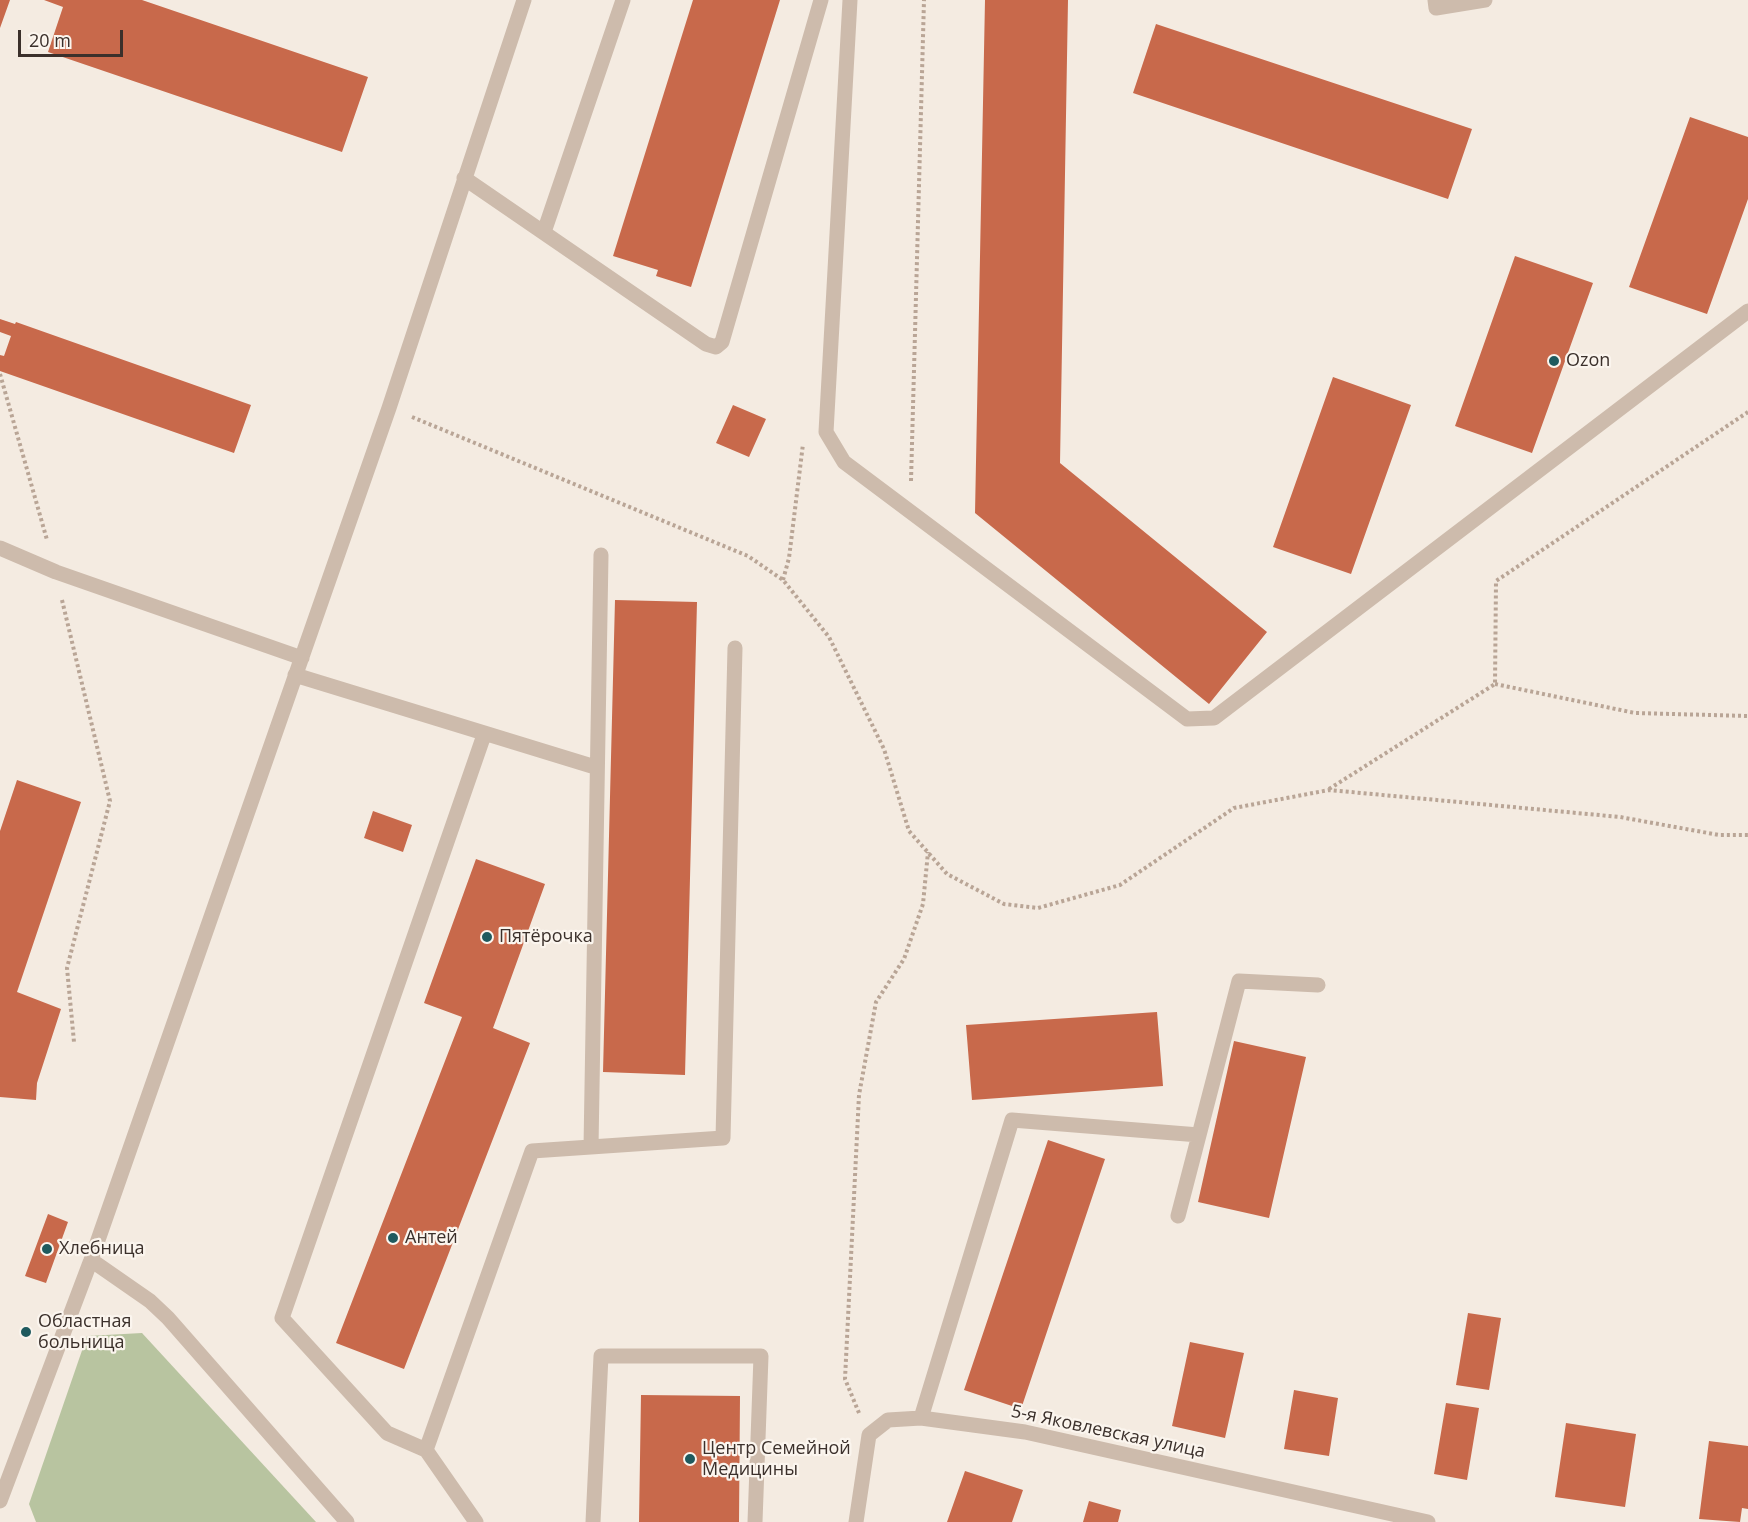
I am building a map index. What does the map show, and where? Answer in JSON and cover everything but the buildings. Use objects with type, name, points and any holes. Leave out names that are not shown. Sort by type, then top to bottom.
[{"type":"street","points":[[0,1501],[91,1260],[302,658],[389,408],[524,0]]},
{"type":"street","points":[[544,232],[622,0]]},
{"type":"street","points":[[464,178],[706,344],[716,347],[722,342],[821,0]]},
{"type":"street","points":[[850,0],[826,432],[843,462],[1187,719],[1214,718],[1748,311]]},
{"type":"street","points":[[1435,0],[1436,8],[1485,0]]},
{"type":"street","points":[[0,548],[56,572],[302,658]]},
{"type":"street","points":[[591,1147],[595,767],[601,555]]},
{"type":"street","points":[[426,1450],[532,1151],[723,1138],[735,648]]},
{"type":"street","points":[[296,675],[484,735],[595,767]]},
{"type":"street","points":[[476,1522],[426,1450],[387,1433],[282,1318],[484,735]]},
{"type":"street","points":[[1178,1216],[1239,981],[1318,985]]},
{"type":"street","points":[[921,1418],[1012,1120],[1199,1135]]},
{"type":"street","points":[[91,1260],[150,1301],[168,1318],[347,1522]]},
{"type":"street","points":[[593,1522],[601,1356],[761,1356],[755,1522]]},
{"type":"street","name":"5-я Яковлевская улица","points":[[869,1435],[888,1420],[921,1418],[1025,1432],[1428,1522]]},
{"type":"street","points":[[856,1522],[869,1435]]},
{"type":"path","points":[[910,512],[924,0]]},
{"type":"path","points":[[0,374],[56,572],[110,801],[67,968],[74,1042]]},
{"type":"path","points":[[389,408],[748,556],[783,580],[829,638],[884,749],[909,831],[947,874],[1004,904],[1038,908],[1120,885],[1234,808],[1329,790],[1620,817],[1719,835],[1748,835]]},
{"type":"path","points":[[1495,684],[1496,581],[1748,412]]},
{"type":"path","points":[[783,580],[789,558],[804,438]]},
{"type":"path","points":[[1329,790],[1495,684],[1635,713],[1748,716]]},
{"type":"path","points":[[869,1435],[844,1379],[859,1095],[876,1002],[904,959],[923,904],[928,852]]},
{"type":"green space","points":[[142,1333],[316,1522],[36,1522],[29,1504],[87,1336]]},
{"type":"place","name":"Ozon","points":[[1554,361]]},
{"type":"place","name":"Пятёрочка","points":[[487,937]]},
{"type":"place","name":"Антей","points":[[393,1238]]},
{"type":"place","name":"Хлебница","points":[[47,1249]]},
{"type":"place","name":"Областная больница","points":[[26,1332]]},
{"type":"place","name":"Центр Семейной Медицины","points":[[690,1459]]}]
